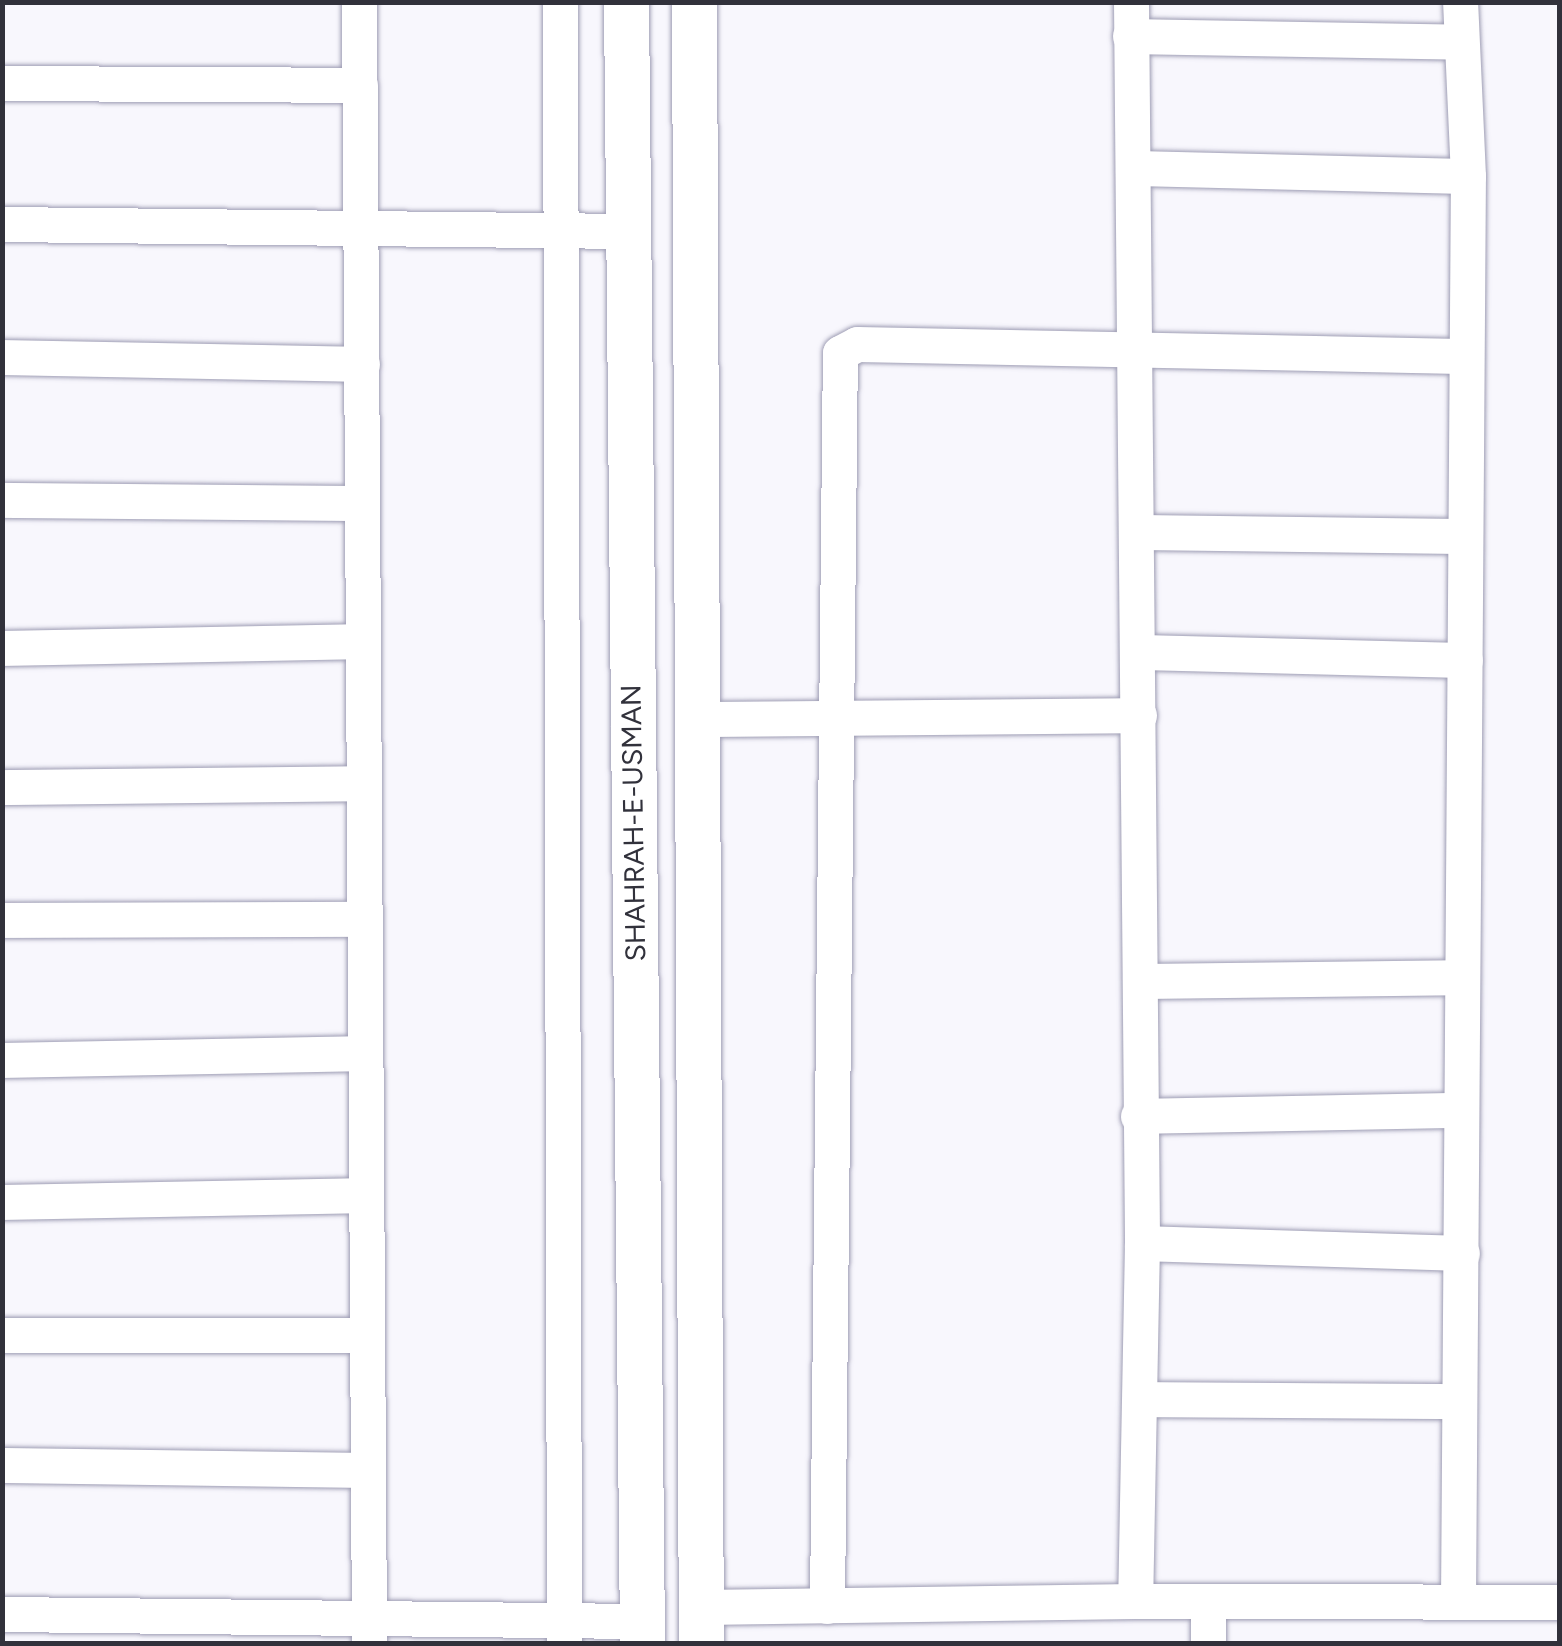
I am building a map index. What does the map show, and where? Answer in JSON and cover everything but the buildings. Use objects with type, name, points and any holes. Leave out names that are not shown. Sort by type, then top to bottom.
[{"type":"main road","name":"SHAHRAH-E-USMAN","points":[[626,2],[642,1632]]},
{"type":"main road","points":[[694,2],[701,1625]]},
{"type":"street","points":[[359,2],[369,1632]]},
{"type":"street","points":[[560,2],[564,1632]]},
{"type":"street","points":[[1458,1602],[1457,1401],[1462,1253],[1458,1110],[1465,660],[1460,356],[1468,176],[1460,2]]},
{"type":"street","points":[[1136,1601],[1142,1243],[1138,1116],[1138,351],[1130,19],[1461,42]]},
{"type":"street","points":[[2,83],[360,85]]},
{"type":"street","points":[[1133,168],[1468,176]]},
{"type":"street","points":[[2,224],[627,231]]},
{"type":"street","points":[[826,1606],[840,354],[857,344],[1460,356]]},
{"type":"street","points":[[2,358],[362,364]]},
{"type":"street","points":[[2,500],[362,503]]},
{"type":"street","points":[[1137,532],[1462,536]]},
{"type":"street","points":[[2,648],[364,641]]},
{"type":"street","points":[[1139,652],[1465,660]]},
{"type":"street","points":[[698,719],[1138,716]]},
{"type":"street","points":[[2,787],[364,784]]},
{"type":"street","points":[[2,920],[365,919]]},
{"type":"street","points":[[1140,981],[1459,977]]},
{"type":"street","points":[[2,1060],[365,1052]]},
{"type":"street","points":[[1138,1116],[1458,1110]]},
{"type":"street","points":[[2,1202],[366,1195]]},
{"type":"street","points":[[1142,1243],[1462,1253]]},
{"type":"street","points":[[2,1335],[368,1335]]},
{"type":"street","points":[[1142,1399],[1457,1401]]},
{"type":"street","points":[[2,1465],[368,1470]]},
{"type":"street","points":[[701,1625],[826,1606],[1136,1601],[1560,1602]]},
{"type":"street","points":[[1208,1601],[1208,1644]]},
{"type":"street","points":[[2,1614],[369,1632],[642,1632]]}]
